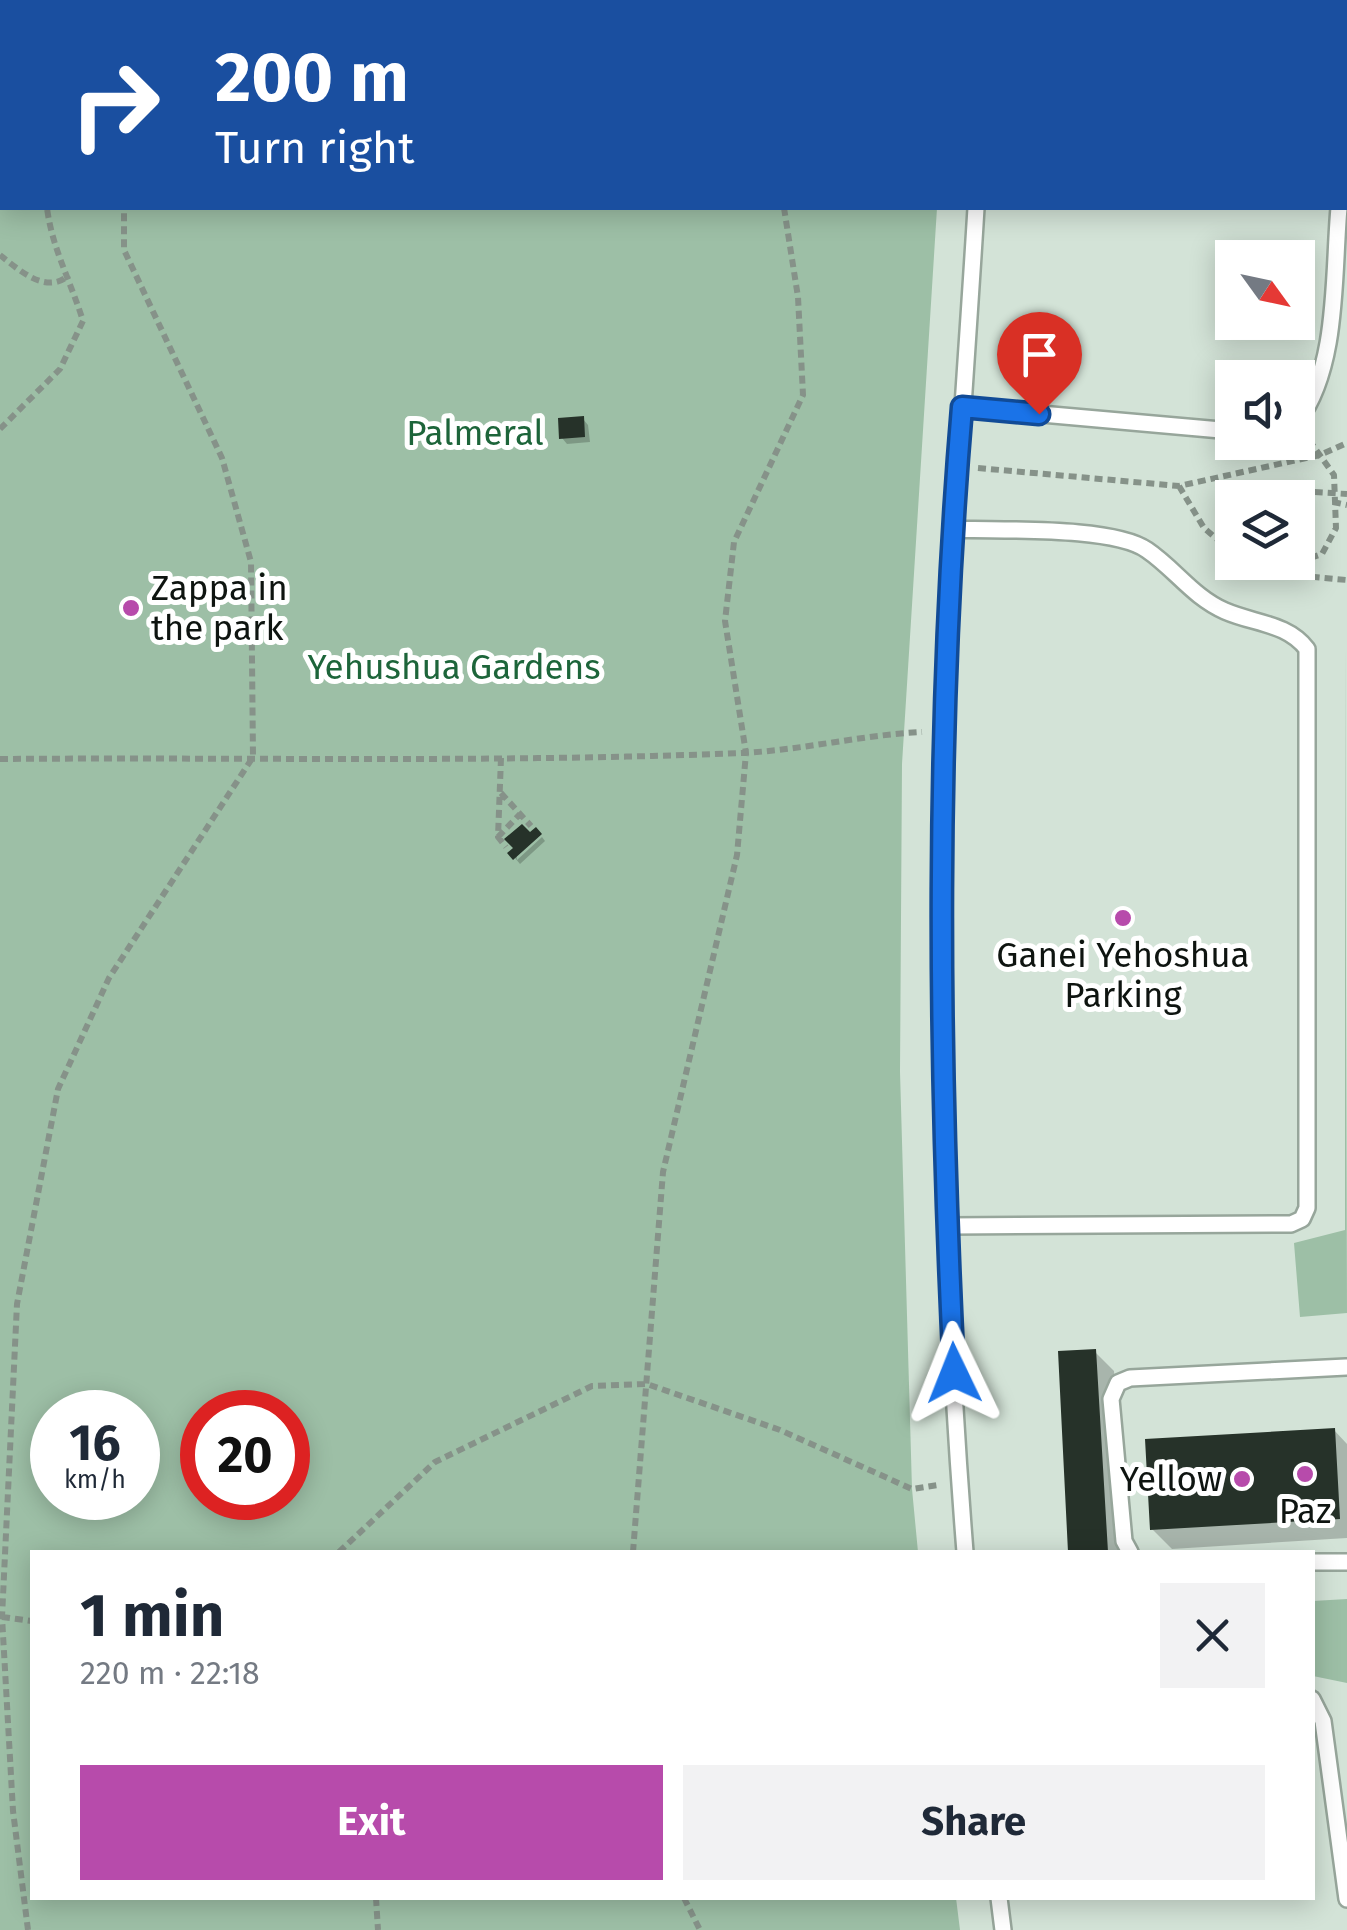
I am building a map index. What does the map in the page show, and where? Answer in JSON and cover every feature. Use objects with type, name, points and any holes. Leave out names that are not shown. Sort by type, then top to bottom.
[{"type":"lane","points":[[964,1550],[942,992],[946,730],[957,466],[976,210]]},
{"type":"lane","points":[[1315,382],[1326,348],[1340,210]]},
{"type":"lane","points":[[962,407],[1215,429]]},
{"type":"lane","points":[[950,1226],[1291,1224],[1302,1218],[1307,1208],[1307,650],[1285,629],[1225,611],[1204,599],[1134,543],[1098,536],[956,529]]},
{"type":"lane","points":[[1129,1550],[1124,1542],[1111,1399],[1118,1384],[1130,1378],[1347,1367],[1347,1375]]},
{"type":"lane","points":[[1315,1562],[1347,1562]]},
{"type":"lane","points":[[1315,1705],[1323,1721],[1347,1899]]},
{"type":"lane","points":[[999,1900],[1003,1930]]},
{"type":"path","points":[[0,65],[0,111]]},
{"type":"path","points":[[0,429],[60,369],[84,321],[69,275],[54,248],[47,210]]},
{"type":"path","points":[[28,1930],[13,1811],[2,1617],[16,1304],[58,1089],[109,978],[252,757],[250,562],[222,458],[124,250],[124,210]]},
{"type":"path","points":[[633,1550],[662,1172],[737,855],[746,753],[725,622],[734,542],[803,395],[798,297],[784,210]]},
{"type":"path","points":[[0,255],[49,285],[69,275]]},
{"type":"path","points":[[957,466],[1179,486],[1320,455],[1347,444]]},
{"type":"path","points":[[1315,448],[1334,475],[1336,528],[1330,546],[1315,558]]},
{"type":"path","points":[[1334,475],[1347,472]]},
{"type":"path","points":[[1179,486],[1204,528],[1215,537]]},
{"type":"path","points":[[1315,492],[1347,494]]},
{"type":"path","points":[[1333,502],[1347,505]]},
{"type":"path","points":[[1315,577],[1347,580]]},
{"type":"path","points":[[0,759],[501,758],[746,753],[868,735],[946,730]]},
{"type":"path","points":[[501,758],[498,837],[506,847]]},
{"type":"path","points":[[500,792],[530,826]]},
{"type":"path","points":[[498,837],[520,814]]},
{"type":"path","points":[[341,1550],[435,1462],[592,1386],[647,1384],[780,1430],[912,1489],[959,1483]]},
{"type":"path","points":[[2,1617],[30,1620]]},
{"type":"path","points":[[376,1900],[378,1930]]},
{"type":"path","points":[[685,1900],[700,1930]]},
{"type":"green space","name":"Yehushua Gardens","points":[[0,210],[937,210],[902,764],[900,1072],[912,1489],[918,1550],[30,1550],[30,1900],[956,1900],[960,1930],[0,1930]]},
{"type":"green space","points":[[1345,649],[1347,1313],[1300,1317],[1294,1243],[1345,1230]]},
{"type":"green space","points":[[1347,1599],[1347,1683],[1315,1676],[1315,1601]]},
{"type":"building","points":[[584,416],[585,437],[559,439],[558,418]]},
{"type":"building","points":[[522,824],[530,832],[536,827],[542,834],[513,860],[507,853],[513,848],[504,839]]},
{"type":"building","points":[[1096,1349],[1108,1550],[1068,1550],[1058,1351]]},
{"type":"building","name":"Yellow","points":[[1335,1428],[1340,1519],[1150,1530],[1145,1439]]},
{"type":"place","name":"Zappa in the park","points":[[131,608]]},
{"type":"place","name":"Ganei Yehoshua Parking","points":[[1123,918]]},
{"type":"place","name":"Paz","points":[[1305,1474]]},
{"type":"place","name":"Yellow","points":[[1242,1479]]},
{"type":"route","points":[[954,1373],[942,992],[944,753],[962,407],[1039,414]]},
{"type":"park label","name":"Palmeral","points":[[475,433]]}]
